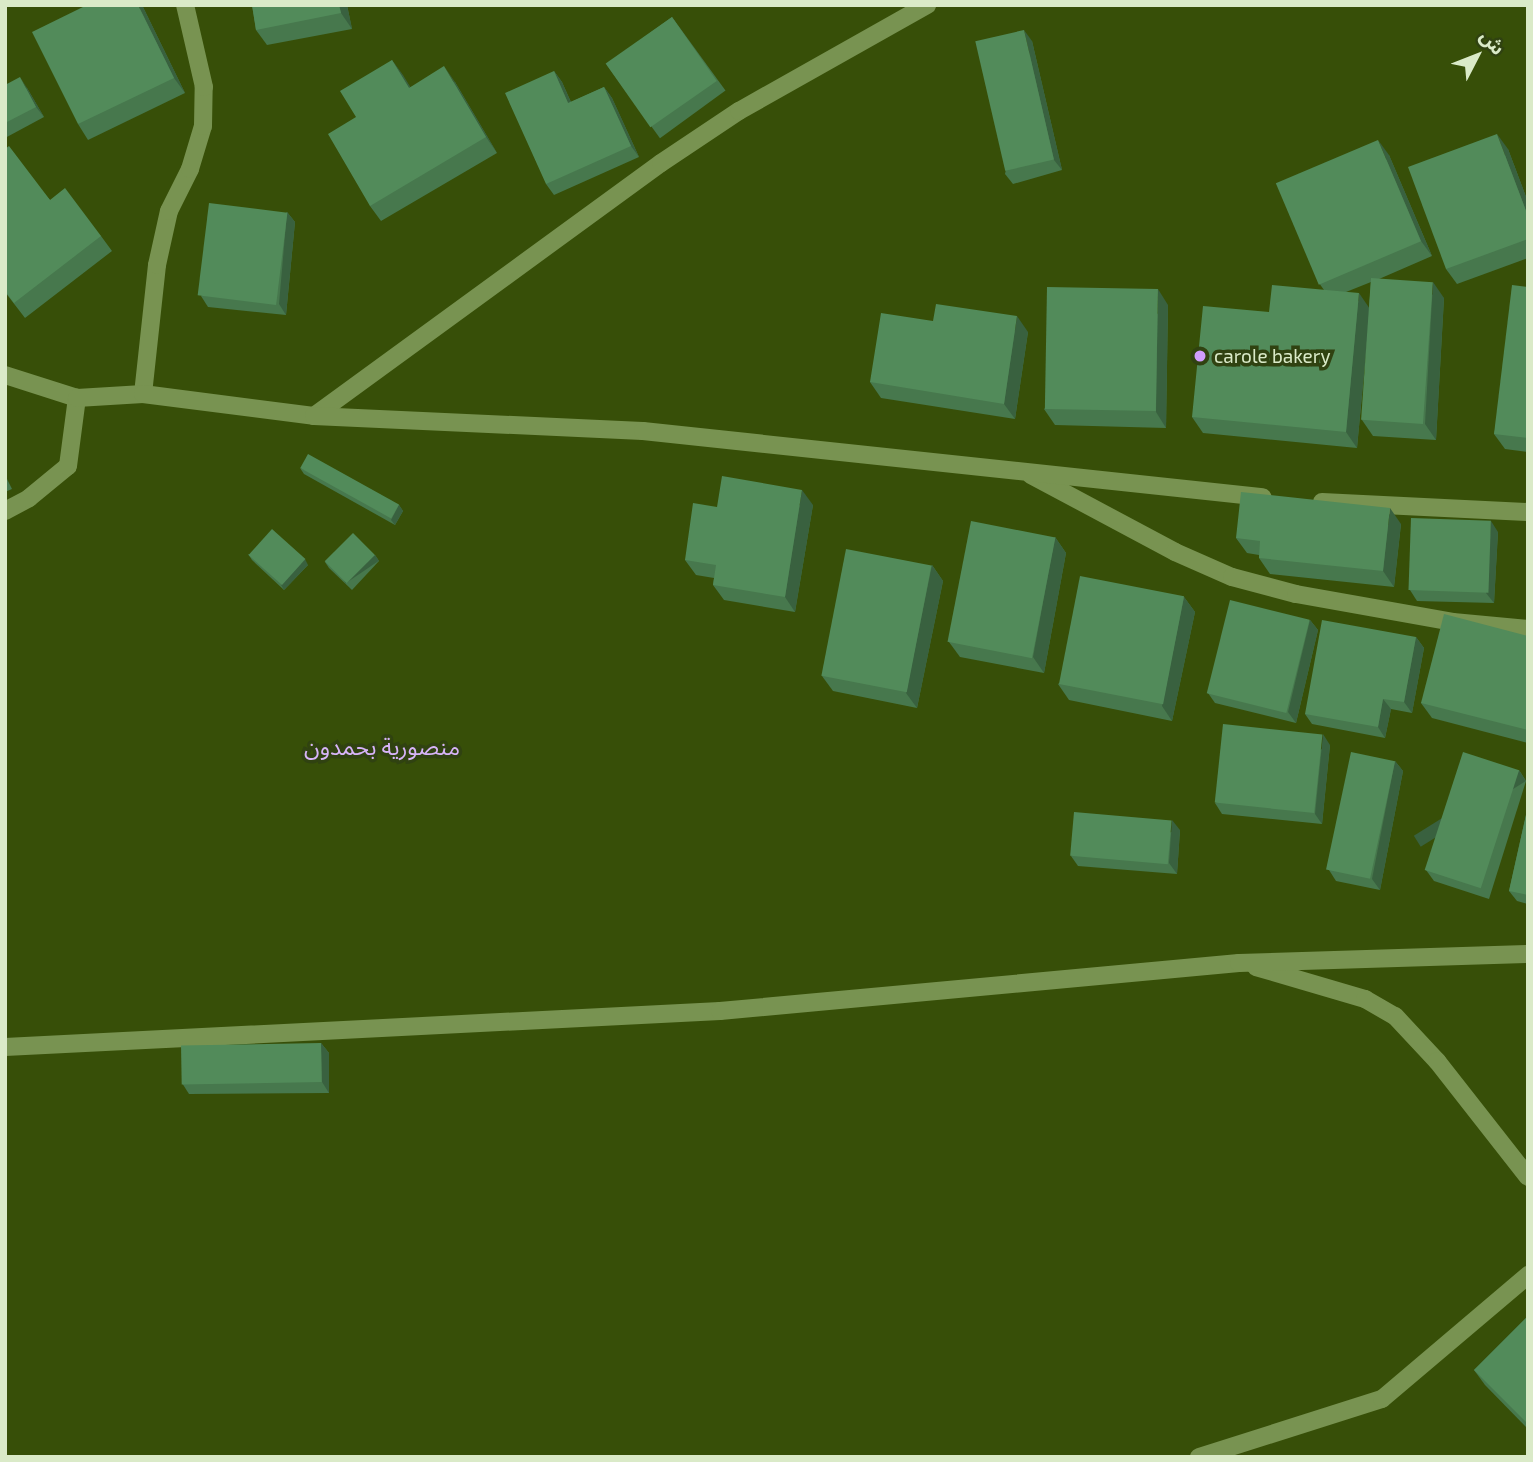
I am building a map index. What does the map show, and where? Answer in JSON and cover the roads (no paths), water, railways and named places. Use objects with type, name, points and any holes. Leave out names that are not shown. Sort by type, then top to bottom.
[{"type":"street","points":[[142,394],[166,224],[204,126],[204,87],[186,5]]},
{"type":"street","points":[[314,416],[661,163],[739,111],[927,5]]},
{"type":"street","points":[[5,375],[78,398],[142,394],[314,416],[643,431],[1031,475],[1292,500],[1528,512]]},
{"type":"street","points":[[5,511],[68,466],[78,398]]},
{"type":"street","points":[[1031,475],[1175,552],[1232,577],[1296,594],[1453,622],[1528,629]]},
{"type":"street","points":[[5,1047],[720,1011],[1239,963],[1528,954]]},
{"type":"street","points":[[1239,963],[1365,999],[1395,1016],[1437,1061],[1528,1177]]},
{"type":"street","points":[[1199,1457],[1382,1399],[1528,1275]]},
{"type":"place","name":"carole bakery","points":[[1200,356]]},
{"type":"district","name":"منصورية بحمدون","points":[[382,746]]}]
